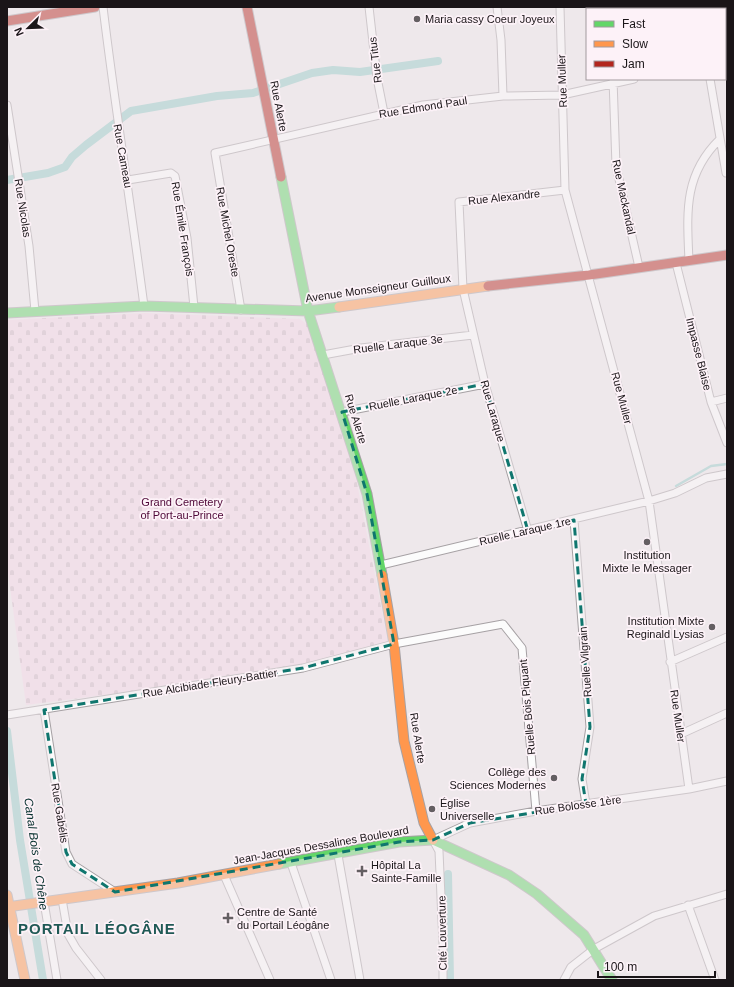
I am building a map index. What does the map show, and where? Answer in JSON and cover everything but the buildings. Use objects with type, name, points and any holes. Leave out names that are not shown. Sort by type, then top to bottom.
[{"type":"street","points":[[7,21],[95,7]]},
{"type":"street","name":"Rue Cameau","points":[[103,7],[116,114],[128,180],[144,306]]},
{"type":"street","name":"Rue Alerte","points":[[247,7],[308,311],[342,412],[367,494],[381,565],[394,644],[404,741],[424,823],[433,840]]},
{"type":"street","name":"Rue Titus","points":[[369,7],[377,78],[384,113]]},
{"type":"street","points":[[497,7],[501,40],[503,96]]},
{"type":"street","name":"Rue Muller","points":[[560,7],[565,190],[649,501],[661,581],[670,662],[689,789]]},
{"type":"street","name":"Rue Edmond Paul","points":[[215,154],[423,105],[503,96],[562,95],[627,80]]},
{"type":"street","points":[[710,80],[726,173]]},
{"type":"street","name":"Rue Mackandal","points":[[613,82],[616,166],[639,267]]},
{"type":"street","name":"Rue Nicolas","points":[[7,105],[29,246],[35,311]]},
{"type":"street","points":[[689,261],[687,209],[693,180],[700,163],[710,148],[720,139]]},
{"type":"street","name":"Rue Michel Oreste","points":[[215,154],[241,310]]},
{"type":"street","name":"Rue Émile François","points":[[128,180],[171,173],[175,176],[187,238],[194,307]]},
{"type":"street","name":"Rue Alexandre","points":[[463,289],[459,202],[565,190]]},
{"type":"street","name":"Avenue Monseigneur Guilloux","points":[[7,313],[144,306],[308,311],[463,289],[589,275],[727,256]]},
{"type":"street","name":"Impasse Blaise","points":[[676,263],[711,402],[727,443]]},
{"type":"street","name":"Rue Laraque","points":[[463,289],[485,384],[528,531]]},
{"type":"street","name":"Ruelle Laraque 3e","points":[[323,355],[361,348],[473,335]]},
{"type":"street","name":"Ruelle Laraque 2e","points":[[342,412],[485,384]]},
{"type":"street","points":[[711,402],[727,398]]},
{"type":"street","name":"Ruelle Laraque 1re","points":[[381,565],[649,501],[668,495],[706,478],[727,474]]},
{"type":"street","name":"Ruelle Vilgrain","points":[[574,520],[590,727],[582,779],[586,804]]},
{"type":"street","name":"Ruelle Bois Piquant","points":[[394,644],[503,624],[517,640],[522,648],[536,811]]},
{"type":"street","points":[[670,662],[727,637]]},
{"type":"street","name":"Rue Alcibiade Fleury-Battier","points":[[7,716],[303,668],[394,644]]},
{"type":"street","name":"Rue Gabélis","points":[[44,710],[66,852],[72,864],[115,892]]},
{"type":"street","points":[[681,734],[727,713]]},
{"type":"street","name":"Rue Bolosse 1ère","points":[[433,840],[470,823],[536,811],[689,789],[727,781]]},
{"type":"street","name":"Jean-Jacques Dessalines Boulevard","points":[[12,906],[224,875],[399,842],[433,840],[482,861],[509,875],[537,894],[580,932],[594,949],[612,980]]},
{"type":"street","name":"Cité Louverture","points":[[433,840],[439,850],[443,980]]},
{"type":"street","points":[[338,854],[360,980]]},
{"type":"street","points":[[292,863],[332,980]]},
{"type":"street","points":[[224,875],[259,959],[270,980]]},
{"type":"street","points":[[564,980],[571,967],[594,949],[654,916],[727,894]]},
{"type":"street","points":[[7,895],[12,906],[26,980]]},
{"type":"street","points":[[62,899],[68,934],[76,948],[101,980]]},
{"type":"street","points":[[43,902],[57,980]]},
{"type":"street","points":[[688,905],[715,980]]},
{"type":"highlighted area","points":[[485,384],[528,531],[574,520],[590,727],[582,779],[586,804],[470,823],[433,840],[399,842],[115,892],[72,864],[66,852],[44,710],[303,668],[394,644],[367,494],[342,412]]},
{"type":"green space","name":"Grand Cemetery of Port-au-Prince","points":[[145,313],[300,319],[309,326],[356,478],[388,642],[316,662],[222,680],[26,705],[7,565],[7,320]]},
{"type":"waterway","points":[[7,180],[48,173],[65,167],[72,157],[86,145],[131,111],[217,96],[253,93],[312,73],[333,70],[360,72],[438,61]]},
{"type":"waterway","points":[[676,486],[711,466],[727,464]]},
{"type":"waterway","name":"Canal Bois de Chêne","points":[[7,731],[20,840],[43,980]]},
{"type":"waterway","points":[[448,874],[450,980]]},
{"type":"traffic: fast","points":[[281,177],[308,311],[367,494],[382,575]]},
{"type":"traffic: fast","points":[[7,313],[144,306],[308,311],[339,307]]},
{"type":"traffic: fast","points":[[279,864],[399,842],[433,840],[509,875],[537,894],[584,935],[612,980]]},
{"type":"traffic: slow","points":[[339,307],[488,286]]},
{"type":"traffic: slow","points":[[382,575],[394,644],[404,741],[424,823],[433,840]]},
{"type":"traffic: slow","points":[[7,907],[178,883],[279,864]]},
{"type":"traffic: slow","points":[[7,895],[25,980]]},
{"type":"traffic: jam","points":[[7,21],[95,7]]},
{"type":"traffic: jam","points":[[247,7],[281,177]]},
{"type":"traffic: jam","points":[[488,286],[589,275],[727,255]]},
{"type":"place","name":"Maria cassy Coeur Joyeux","points":[[417,19]]},
{"type":"place","name":"Institution Mixte le Messager","points":[[647,542]]},
{"type":"place","name":"Institution Mixte Reginald Lysias","points":[[712,627]]},
{"type":"place","name":"Collège des Sciences Modernes","points":[[554,778]]},
{"type":"place","name":"Église Universelle","points":[[432,809]]},
{"type":"place","name":"Hôpital La Sainte-Famille","points":[[362,871]]},
{"type":"place","name":"Centre de Santé du Portail Léogâne","points":[[228,918]]},
{"type":"district","name":"PORTAIL LÉOGÂNE","points":[[97,928]]}]
